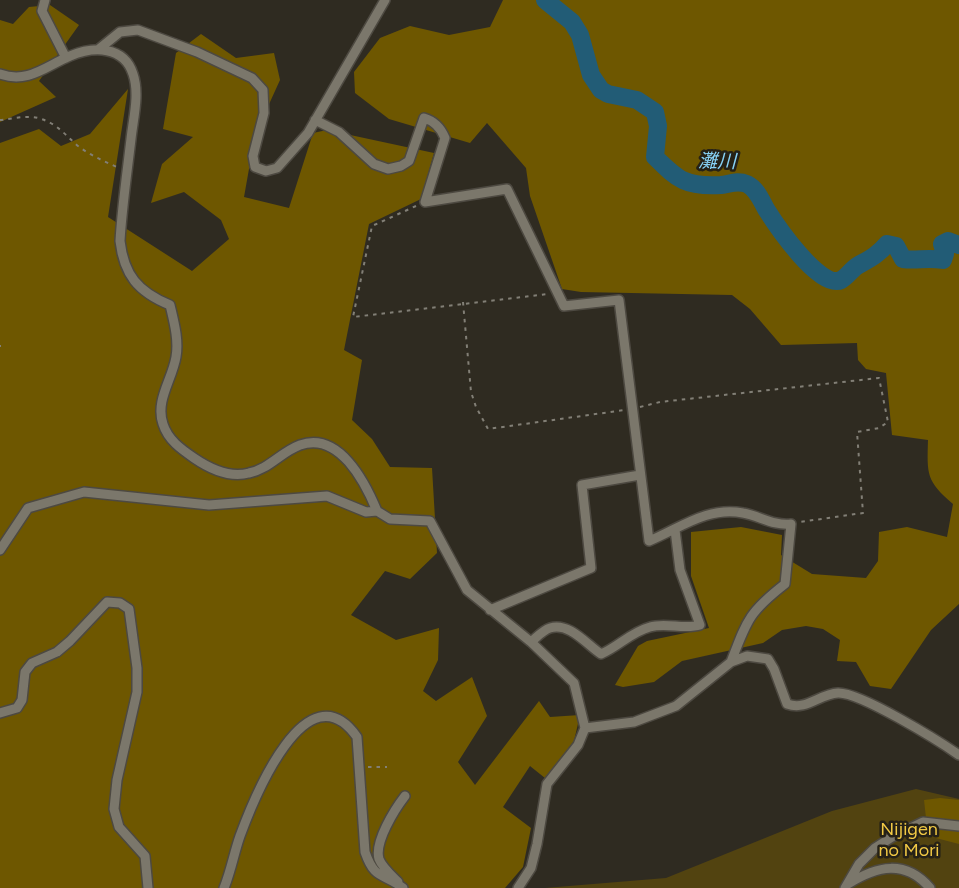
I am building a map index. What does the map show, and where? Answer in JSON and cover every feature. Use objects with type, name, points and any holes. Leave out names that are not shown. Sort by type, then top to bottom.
[{"type":"street","points":[[45,0],[42,11],[66,58]]},
{"type":"street","points":[[99,49],[120,32],[138,30],[208,57],[252,78],[263,90],[264,113],[253,156],[255,167],[267,171],[277,168],[298,141],[308,133],[386,0]]},
{"type":"street","points":[[0,74],[19,78],[35,74],[83,51],[99,49],[114,52],[127,61],[134,75],[136,92],[120,241],[122,260],[139,288],[152,298],[170,305],[176,356],[161,405],[167,436],[202,463],[232,474],[248,474],[263,469],[300,445],[327,445],[339,452],[356,471],[377,511],[390,519],[430,521],[467,590],[531,642],[575,683],[585,728],[578,745],[547,784],[531,868],[518,888]]},
{"type":"street","points":[[315,120],[339,132],[374,164],[388,169],[409,161],[424,118],[432,121],[445,138],[425,202],[507,189],[564,306],[619,300],[649,541],[701,515],[715,512],[743,513],[779,525],[791,524],[785,584],[761,603],[748,618],[731,662]]},
{"type":"street","points":[[490,610],[591,568],[582,485],[640,475]]},
{"type":"street","points":[[0,550],[28,508],[84,492],[209,505],[327,496],[366,512],[377,511]]},
{"type":"street","points":[[531,642],[548,628],[559,628],[574,633],[601,654],[649,627],[700,625],[680,570],[675,530]]},
{"type":"street","points":[[0,713],[17,708],[22,700],[25,673],[32,663],[57,652],[107,602],[120,603],[129,609],[136,655],[137,692],[117,780],[114,809],[119,827],[145,856],[148,888]]},
{"type":"street","points":[[585,728],[634,722],[676,706],[731,662],[747,656],[768,659],[787,704],[795,707],[806,705],[824,696],[840,693],[925,732],[959,755]]},
{"type":"street","points":[[224,888],[240,836],[259,791],[284,748],[300,726],[317,717],[334,716],[347,723],[357,737],[365,852],[371,869],[379,876],[402,886]]},
{"type":"street","points":[[402,886],[379,861],[379,850],[388,818],[405,796]]},
{"type":"street","points":[[846,886],[867,855],[892,837],[923,822],[959,826]]},
{"type":"street","points":[[846,886],[876,869],[903,869],[921,878],[930,888]]},
{"type":"path","points":[[0,120],[39,118],[64,130],[75,144],[92,156],[127,172]]},
{"type":"path","points":[[425,202],[372,226],[353,317],[556,293]]},
{"type":"path","points":[[463,302],[471,392],[488,429],[631,409],[660,402],[879,377],[888,422],[879,428],[857,432],[863,513],[791,524]]},
{"type":"path","points":[[359,767],[387,767]]},
{"type":"green space","name":"Nijigen no Mori","points":[[916,789],[959,799],[959,888],[545,888],[666,878],[832,811]]},
{"type":"shaded area","points":[[503,0],[959,0],[959,604],[931,630],[891,689],[870,686],[856,662],[837,661],[840,640],[823,629],[806,626],[782,630],[763,643],[682,661],[654,682],[623,687],[615,685],[638,646],[647,641],[709,628],[691,576],[691,532],[741,527],[782,535],[781,555],[812,574],[866,578],[878,561],[879,532],[907,527],[947,537],[953,504],[933,483],[930,476],[928,440],[892,435],[886,373],[866,369],[858,360],[857,343],[781,345],[750,309],[732,295],[581,292],[562,289],[530,196],[526,168],[487,123],[470,143],[389,119],[355,93],[354,72],[380,38],[410,26],[449,35],[490,27]]},
{"type":"shaded area","points":[[50,5],[79,25],[39,81],[56,97],[0,122],[0,20],[13,24],[29,7]]},
{"type":"shaded area","points":[[201,34],[236,58],[274,53],[280,80],[255,135],[244,197],[289,208],[313,133],[327,130],[434,153],[421,199],[369,224],[344,350],[362,360],[352,420],[372,439],[390,467],[432,468],[437,553],[410,579],[385,571],[351,615],[396,640],[439,628],[438,660],[423,691],[436,701],[472,677],[487,716],[458,762],[475,785],[539,701],[550,717],[580,715],[574,741],[545,778],[530,766],[503,807],[531,828],[523,867],[505,888],[0,888],[0,143],[39,129],[61,146],[90,134],[128,89],[108,217],[192,271],[229,239],[221,220],[184,192],[151,203],[162,164],[193,137],[163,129],[176,53]]},
{"type":"shaded area","points":[[924,800],[959,800],[959,844],[928,836]]},
{"type":"waterway","name":"灘川","points":[[545,0],[572,22],[580,35],[591,75],[601,90],[637,100],[655,112],[658,126],[655,157],[670,171],[691,183],[721,185],[740,182],[750,186],[799,254],[822,275],[832,280],[841,280],[887,244],[896,246],[903,259],[913,260],[943,260],[945,254],[942,244],[948,241],[959,245]]}]
